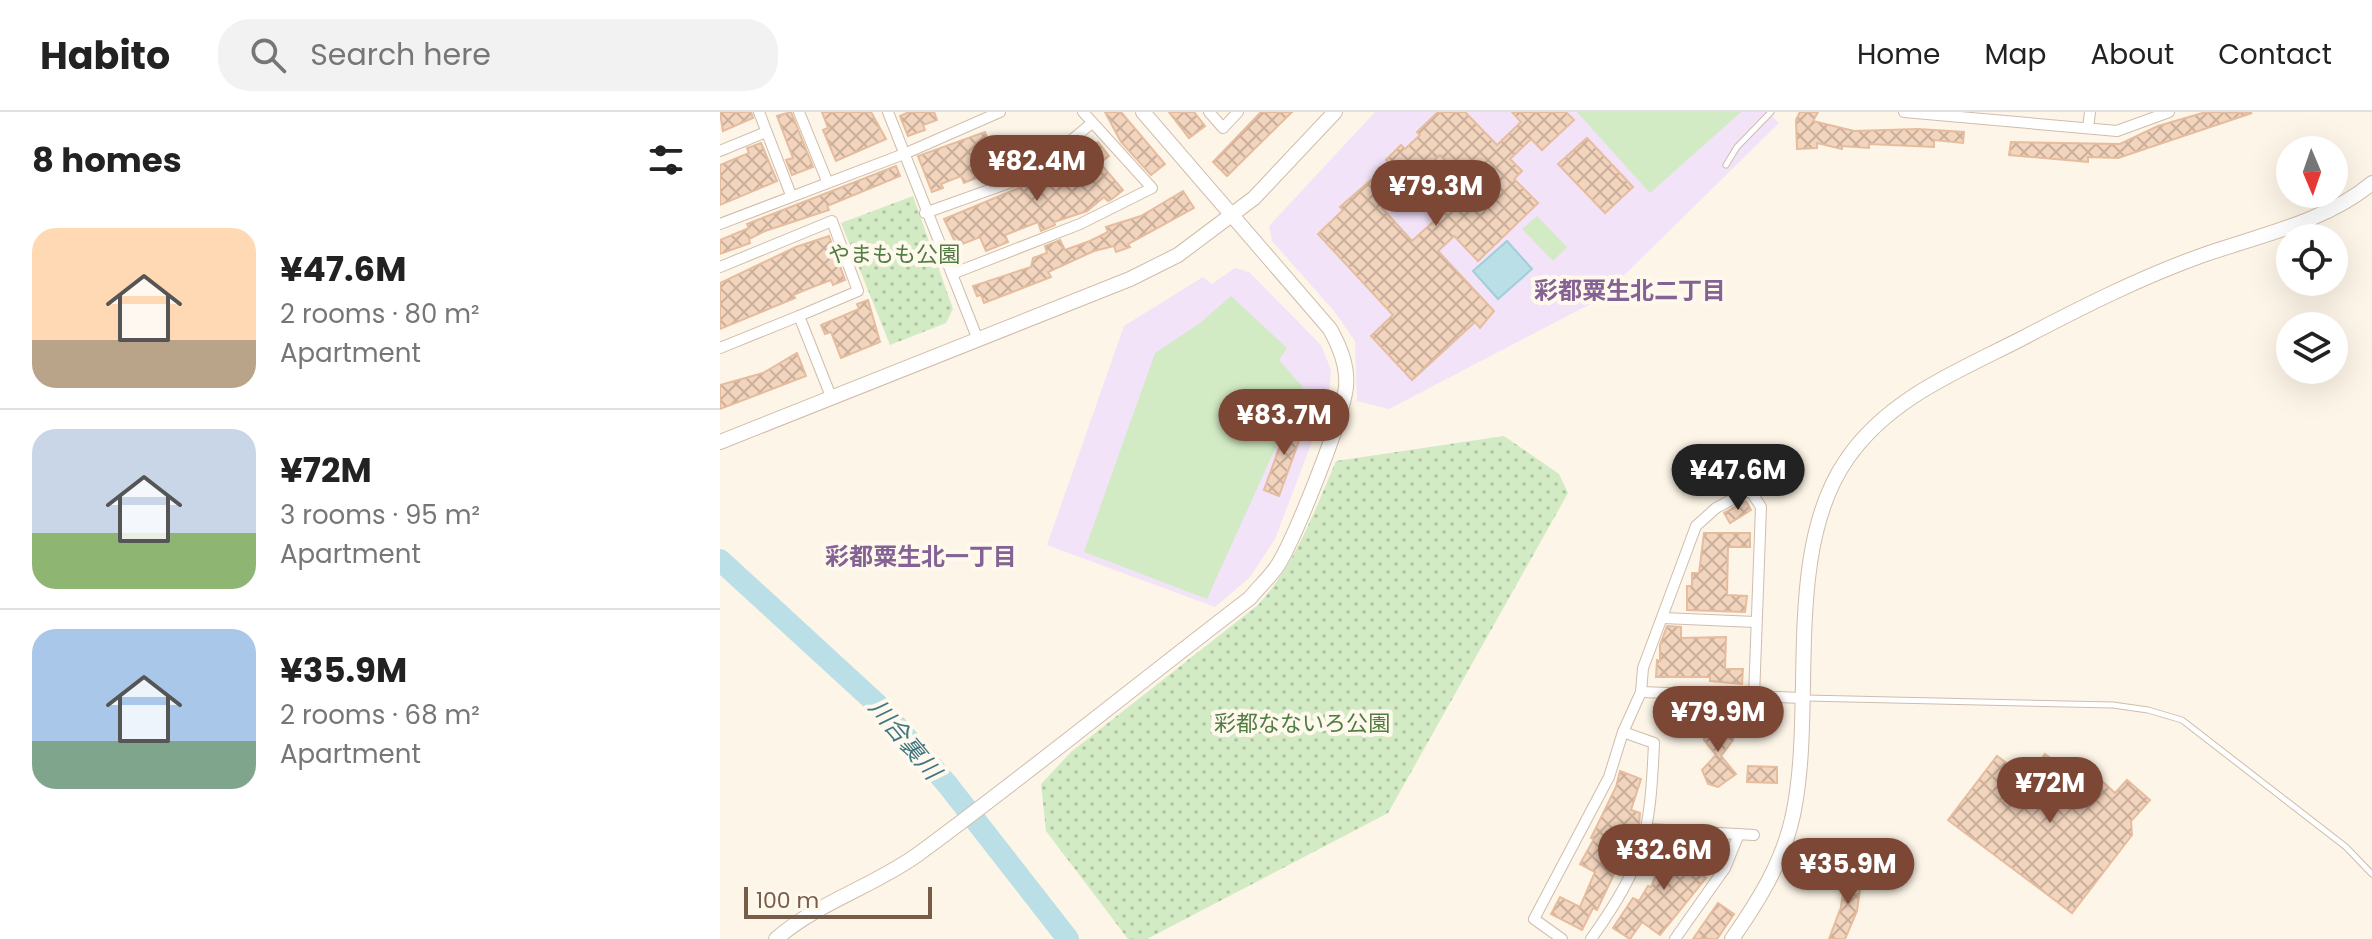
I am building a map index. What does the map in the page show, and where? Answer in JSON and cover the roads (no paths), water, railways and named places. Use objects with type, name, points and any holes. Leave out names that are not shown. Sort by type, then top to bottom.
[{"type":"street","points":[[759,112],[791,195]]},
{"type":"street","points":[[799,112],[827,181]]},
{"type":"street","points":[[888,112],[925,213],[978,340]]},
{"type":"street","points":[[720,224],[904,154],[1000,112]]},
{"type":"street","points":[[952,274],[1080,224],[1152,188],[1083,112]]},
{"type":"street","points":[[776,939],[811,914],[875,882],[915,856],[1263,584],[1291,541],[1343,404],[1346,369],[1340,348],[1330,329],[1143,112]]},
{"type":"street","points":[[1209,112],[1223,128],[1238,112]]},
{"type":"street","points":[[720,442],[1130,279],[1178,255],[1254,198],[1335,112]]},
{"type":"street","points":[[1904,112],[1978,115],[2117,131],[2169,112]]},
{"type":"street","points":[[2088,128],[2090,112]]},
{"type":"street","points":[[925,213],[1028,176],[1092,123]]},
{"type":"street","points":[[720,151],[766,132]]},
{"type":"street","points":[[1732,939],[1769,881],[1782,853],[1798,781],[1810,572],[1819,517],[1845,461],[1890,412],[1925,388],[2123,287],[2333,209],[2372,183]]},
{"type":"street","points":[[720,267],[832,221],[858,291],[720,348]]},
{"type":"street","points":[[799,316],[832,399]]},
{"type":"street","points":[[1562,939],[1534,919],[1609,777],[1623,732],[1641,692],[1643,668],[1696,526],[1716,508],[1750,490],[1761,507],[1754,697]]},
{"type":"street","points":[[1663,618],[1755,622]]},
{"type":"street","points":[[1641,692],[1802,698]]},
{"type":"street","points":[[1591,939],[1632,879],[1649,829],[1654,743],[1623,732]]},
{"type":"street","points":[[1649,829],[1754,835]]},
{"type":"street","points":[[1675,939],[1725,868],[1739,834]]},
{"type":"lane","points":[[1726,165],[1737,147],[1771,112]]},
{"type":"lane","points":[[1802,698],[2113,705],[2148,710],[2182,720],[2346,847],[2372,874]]},
{"type":"water","points":[[1507,241],[1532,269],[1498,299],[1473,271]]},
{"type":"waterway","name":"川合裏川","points":[[720,560],[878,705],[947,784],[1068,939]]},
{"type":"district","name":"彩都粟生北二丁目","points":[[1630,290]]},
{"type":"district","name":"彩都粟生北一丁目","points":[[921,556]]},
{"type":"park label","name":"やまもも公園","points":[[894,254]]},
{"type":"park label","name":"彩都なないろ公園","points":[[1302,723]]}]
